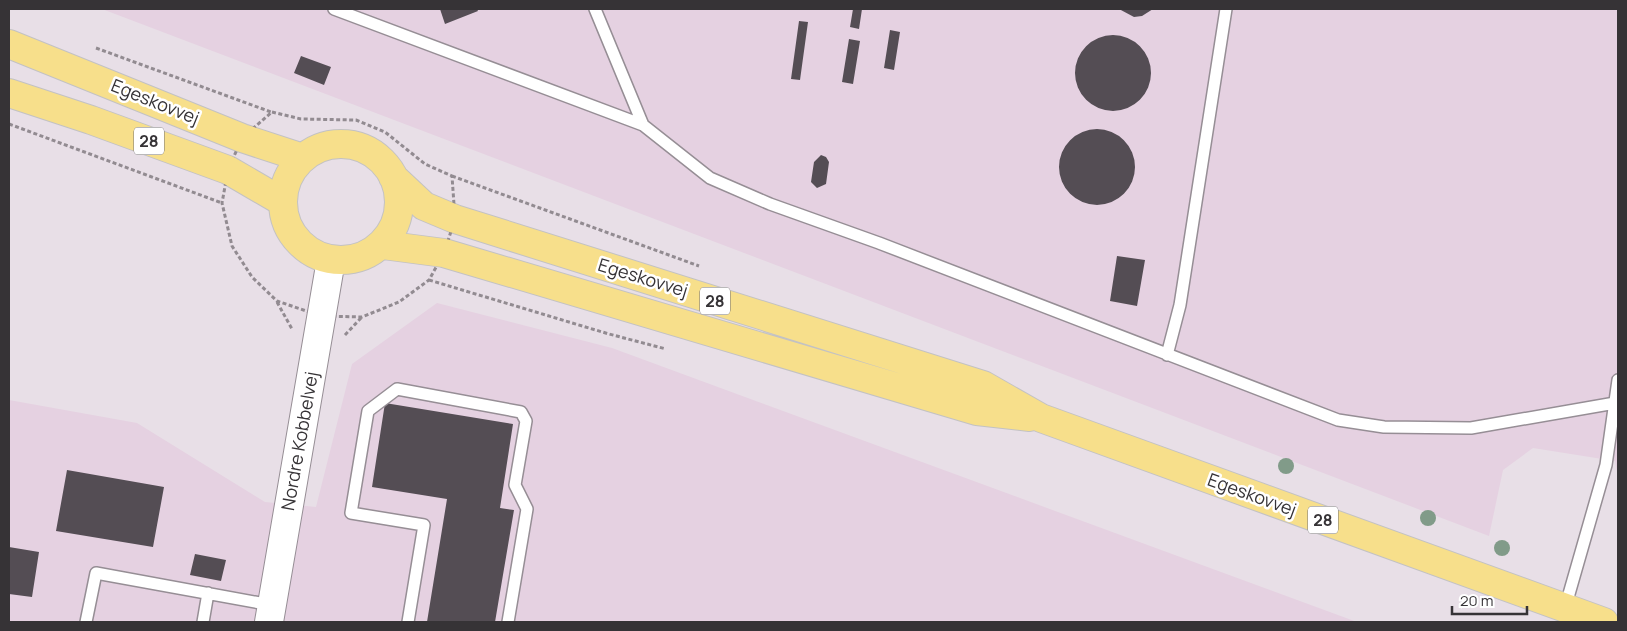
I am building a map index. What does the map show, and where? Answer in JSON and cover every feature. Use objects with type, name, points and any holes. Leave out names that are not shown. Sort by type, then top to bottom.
[{"type":"main road","name":"Egeskovvej","points":[[9,44],[242,138],[303,158]]},
{"type":"main road","name":"28","points":[[9,94],[91,120],[228,170],[283,202]]},
{"type":"main road","name":"28","points":[[335,144],[356,146],[378,158],[393,176],[399,198],[398,215],[383,245],[356,258],[331,260],[315,254],[303,246],[286,222],[283,202],[286,182],[303,158],[320,148],[335,144]]},
{"type":"main road","name":"Egeskovvej","points":[[393,176],[424,206],[455,219],[983,385],[1041,418],[1604,622]]},
{"type":"main road","name":"Egeskovvej","points":[[383,245],[444,253],[977,411],[1041,418]]},
{"type":"street","name":"Nordre Kobbelvej","points":[[270,614],[331,260]]},
{"type":"lane","points":[[334,9],[643,125],[710,178],[770,204],[879,243],[1338,420],[1384,427],[1471,428],[1616,403]]},
{"type":"lane","points":[[595,9],[643,125]]},
{"type":"lane","points":[[1167,355],[1180,305],[1226,9]]},
{"type":"lane","points":[[1565,608],[1606,465],[1618,380]]},
{"type":"lane","points":[[408,622],[424,524],[351,513],[368,411],[397,389],[521,412],[526,421],[515,485],[527,509],[508,622]]},
{"type":"lane","points":[[86,622],[96,573],[208,593],[270,614]]},
{"type":"lane","points":[[203,622],[208,593]]},
{"type":"path","points":[[93,47],[272,112],[301,119],[356,120],[385,132],[425,164],[452,176],[455,219],[444,253],[429,280],[399,302],[362,317],[321,316],[277,301],[252,277],[232,246],[222,203],[228,170],[242,138],[272,112]]},
{"type":"path","points":[[9,124],[222,203]]},
{"type":"path","points":[[429,280],[609,334],[676,351]]},
{"type":"shaded area","points":[[102,9],[1618,9],[1618,477],[1615,461],[1533,448],[1503,470],[1489,536]]},
{"type":"shaded area","points":[[437,303],[612,348],[1357,622],[9,622],[9,400],[137,423],[265,502],[316,507],[352,364]]},
{"type":"building","points":[[440,9],[477,9],[478,11],[445,24]]},
{"type":"building","points":[[853,9],[862,9],[859,29],[850,27]]},
{"type":"building","points":[[1119,9],[1153,9],[1142,16],[1134,17]]},
{"type":"building","points":[[799,21],[808,22],[800,80],[791,79]]},
{"type":"building","points":[[890,30],[900,32],[894,70],[884,68]]},
{"type":"building","points":[[1113,35],[1127,38],[1140,46],[1148,59],[1151,73],[1148,87],[1140,100],[1127,108],[1113,111],[1099,108],[1086,100],[1078,87],[1075,73],[1078,59],[1086,46],[1099,38]]},
{"type":"building","points":[[849,39],[860,41],[853,84],[842,82]]},
{"type":"building","points":[[301,56],[331,67],[324,85],[294,73]]},
{"type":"building","points":[[1097,129],[1111,132],[1124,140],[1132,153],[1135,167],[1132,181],[1124,194],[1111,202],[1097,205],[1083,202],[1070,194],[1062,181],[1059,167],[1062,153],[1070,140],[1083,132]]},
{"type":"building","points":[[821,155],[826,157],[829,162],[826,184],[817,188],[811,182],[814,162]]},
{"type":"building","points":[[1117,256],[1145,260],[1137,306],[1110,301]]},
{"type":"building","points":[[385,403],[513,424],[500,508],[514,510],[495,622],[427,622],[447,499],[372,487]]},
{"type":"building","points":[[67,470],[164,487],[153,547],[56,531]]},
{"type":"building","points":[[9,547],[39,552],[32,597],[9,594]]},
{"type":"building","points":[[195,554],[226,560],[221,581],[190,575]]}]
